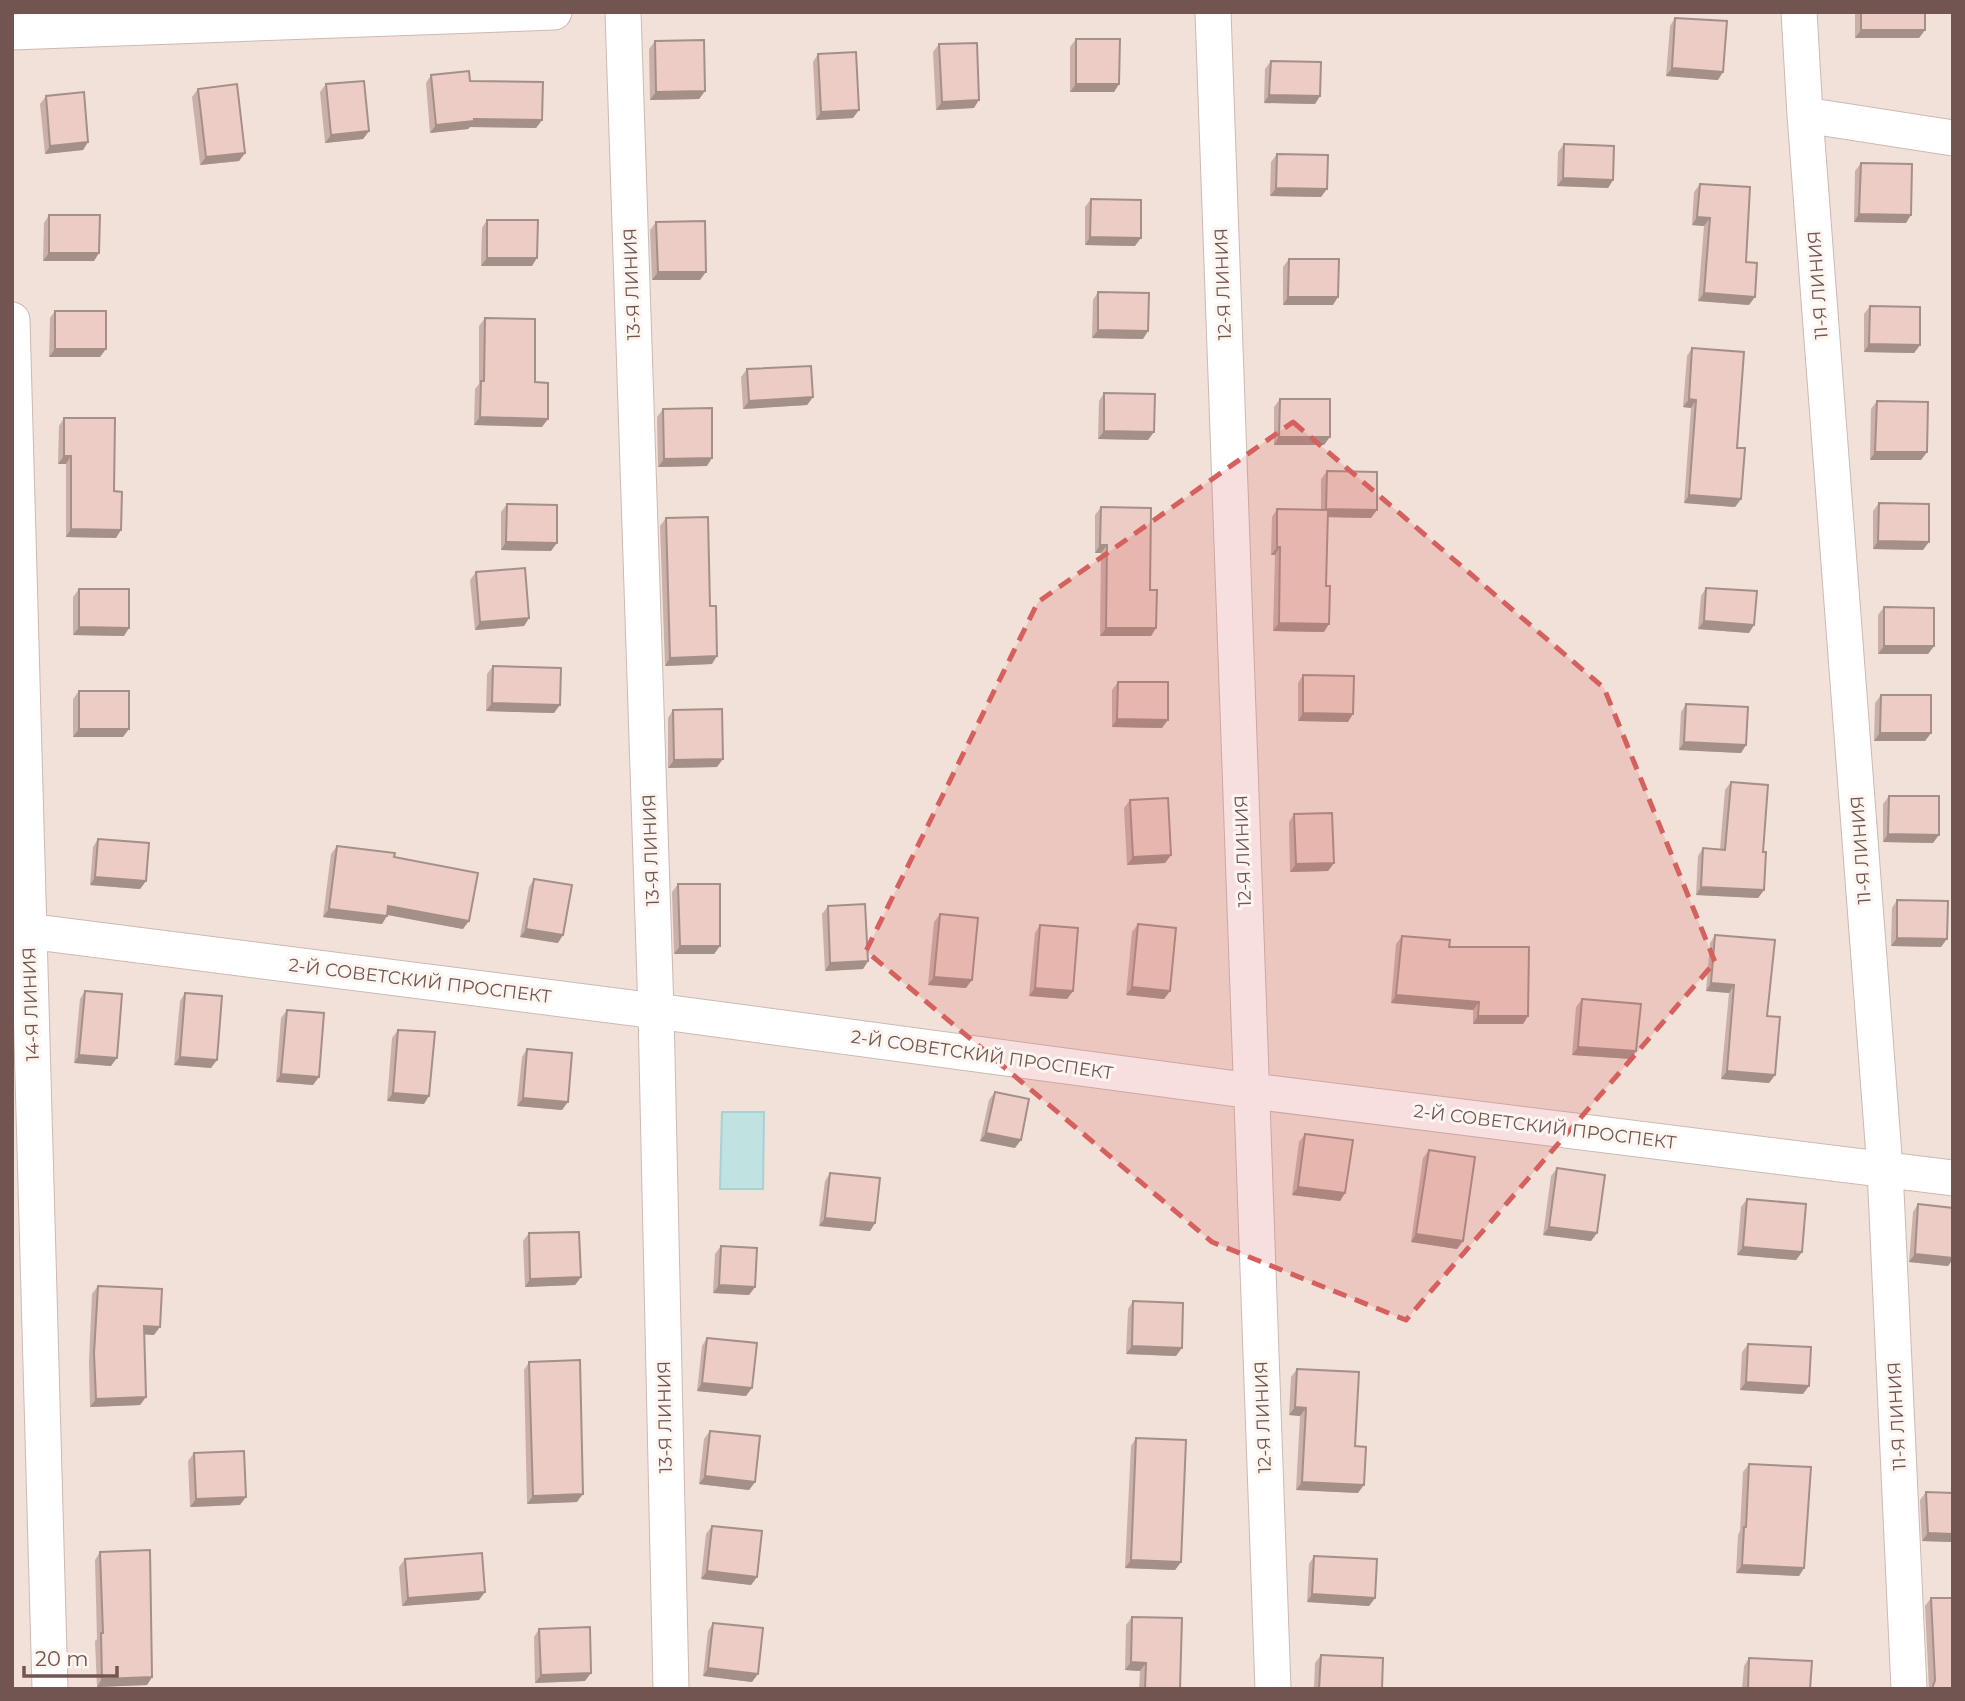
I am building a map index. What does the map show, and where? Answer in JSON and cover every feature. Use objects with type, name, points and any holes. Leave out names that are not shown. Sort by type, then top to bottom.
[{"type":"street","points":[[12,33],[554,12]]},
{"type":"street","name":"13-Я ЛИНИЯ","points":[[623,12],[656,1012],[671,1689]]},
{"type":"street","name":"12-Я ЛИНИЯ","points":[[1213,12],[1273,1689]]},
{"type":"street","name":"11-Я ЛИНИЯ","points":[[1799,12],[1885,1169],[1909,1689]]},
{"type":"street","points":[[1805,116],[1953,138]]},
{"type":"street","name":"14-Я ЛИНИЯ","points":[[12,320],[21,930],[50,1689]]},
{"type":"street","name":"2-Й СОВЕТСКИЙ ПРОСПЕКТ","points":[[21,930],[1252,1091],[1953,1178]]},
{"type":"highlighted area","points":[[1293,422],[1604,688],[1715,962],[1406,1320],[1212,1242],[866,951],[1038,602]]},
{"type":"shaded area","points":[[12,12],[1953,12],[1953,1689],[12,1689]]},
{"type":"water","points":[[722,1112],[764,1112],[763,1189],[720,1189]]},
{"type":"building","points":[[1861,12],[1925,12],[1925,30],[1861,30]]},
{"type":"building","points":[[1675,18],[1727,21],[1723,72],[1672,68]]},
{"type":"building","points":[[1076,39],[1120,39],[1119,84],[1076,84]]},
{"type":"building","points":[[704,40],[705,91],[656,92],[655,41]]},
{"type":"building","points":[[977,43],[979,100],[942,102],[939,44]]},
{"type":"building","points":[[856,52],[859,110],[821,112],[818,54]]},
{"type":"building","points":[[1271,61],[1321,62],[1320,96],[1269,95]]},
{"type":"building","points":[[469,71],[470,81],[543,82],[542,120],[474,119],[436,125],[431,75]]},
{"type":"building","points":[[364,81],[369,131],[331,135],[326,84]]},
{"type":"building","points":[[237,84],[245,153],[206,157],[198,89]]},
{"type":"building","points":[[84,92],[88,142],[50,146],[46,96]]},
{"type":"building","points":[[1564,144],[1614,146],[1613,180],[1563,178]]},
{"type":"building","points":[[1277,154],[1328,155],[1327,189],[1276,188]]},
{"type":"building","points":[[1861,163],[1912,164],[1911,215],[1859,214]]},
{"type":"building","points":[[1700,184],[1750,187],[1746,262],[1757,263],[1755,297],[1704,293],[1710,218],[1697,217]]},
{"type":"building","points":[[1091,199],[1141,200],[1141,238],[1090,237]]},
{"type":"building","points":[[49,215],[100,215],[99,253],[49,253]]},
{"type":"building","points":[[487,220],[538,220],[537,258],[487,258]]},
{"type":"building","points":[[705,221],[706,272],[658,272],[656,222]]},
{"type":"building","points":[[1289,259],[1339,259],[1338,297],[1288,297]]},
{"type":"building","points":[[1098,292],[1149,293],[1148,331],[1098,330]]},
{"type":"building","points":[[1870,306],[1920,307],[1920,345],[1869,344]]},
{"type":"building","points":[[55,311],[106,311],[106,349],[55,349]]},
{"type":"building","points":[[485,318],[535,319],[535,382],[548,383],[548,419],[480,417],[481,381],[484,381]]},
{"type":"building","points":[[1692,348],[1744,352],[1737,448],[1745,448],[1741,499],[1689,495],[1696,400],[1689,399]]},
{"type":"building","points":[[811,366],[813,397],[749,401],[747,369]]},
{"type":"building","points":[[1104,393],[1155,394],[1154,432],[1104,431]]},
{"type":"building","points":[[1280,399],[1330,399],[1330,437],[1279,437]]},
{"type":"building","points":[[1877,401],[1928,402],[1927,452],[1875,452]]},
{"type":"building","points":[[712,408],[712,458],[664,459],[663,409]]},
{"type":"building","points":[[64,418],[115,418],[114,491],[122,492],[121,530],[71,529],[71,456],[64,456]]},
{"type":"building","points":[[1327,471],[1377,472],[1377,510],[1326,509]]},
{"type":"building","points":[[1879,503],[1929,504],[1929,542],[1878,541]]},
{"type":"building","points":[[507,504],[557,505],[557,543],[506,542]]},
{"type":"building","points":[[1101,507],[1151,508],[1150,590],[1157,590],[1156,628],[1106,628],[1107,545],[1100,545]]},
{"type":"building","points":[[1277,509],[1328,510],[1326,586],[1330,586],[1329,624],[1279,623],[1280,547],[1277,547]]},
{"type":"building","points":[[708,517],[710,606],[716,606],[717,656],[670,658],[666,518]]},
{"type":"building","points":[[525,568],[529,618],[480,622],[476,572]]},
{"type":"building","points":[[1706,588],[1757,591],[1754,625],[1704,621]]},
{"type":"building","points":[[79,589],[129,589],[129,628],[79,627]]},
{"type":"building","points":[[1884,607],[1934,608],[1934,646],[1884,646]]},
{"type":"building","points":[[493,666],[561,668],[560,705],[492,703]]},
{"type":"building","points":[[1303,675],[1354,676],[1353,714],[1303,713]]},
{"type":"building","points":[[1118,682],[1168,682],[1168,720],[1117,719]]},
{"type":"building","points":[[79,691],[129,691],[129,729],[79,729]]},
{"type":"building","points":[[1881,695],[1931,695],[1931,733],[1880,733]]},
{"type":"building","points":[[1686,704],[1748,707],[1746,745],[1684,742]]},
{"type":"building","points":[[722,709],[723,759],[674,760],[673,710]]},
{"type":"building","points":[[1731,782],[1768,785],[1763,852],[1766,852],[1764,890],[1701,887],[1703,848],[1725,850]]},
{"type":"building","points":[[1889,796],[1939,796],[1939,835],[1888,834]]},
{"type":"building","points":[[1168,798],[1171,855],[1133,857],[1130,800]]},
{"type":"building","points":[[1332,813],[1334,863],[1296,864],[1294,814]]},
{"type":"building","points":[[98,839],[149,843],[146,881],[95,877]]},
{"type":"building","points":[[337,846],[395,853],[394,857],[478,873],[469,921],[388,906],[387,916],[329,909]]},
{"type":"building","points":[[534,879],[572,885],[563,935],[526,929]]},
{"type":"building","points":[[678,884],[720,884],[720,946],[680,946]]},
{"type":"building","points":[[1897,900],[1948,901],[1947,939],[1897,938]]},
{"type":"building","points":[[865,904],[868,961],[830,963],[828,906]]},
{"type":"building","points":[[940,914],[978,918],[972,980],[934,977]]},
{"type":"building","points":[[1138,924],[1176,928],[1170,991],[1132,987]]},
{"type":"building","points":[[1040,925],[1078,928],[1073,991],[1035,988]]},
{"type":"building","points":[[1715,935],[1775,940],[1767,1016],[1780,1017],[1775,1075],[1727,1071],[1734,985],[1711,983]]},
{"type":"building","points":[[1402,936],[1450,940],[1449,947],[1529,947],[1528,1016],[1478,1016],[1479,1002],[1396,995]]},
{"type":"building","points":[[85,991],[122,994],[117,1058],[79,1055]]},
{"type":"building","points":[[185,993],[222,996],[217,1060],[180,1057]]},
{"type":"building","points":[[1582,999],[1641,1004],[1636,1051],[1578,1047]]},
{"type":"building","points":[[287,1010],[324,1013],[319,1077],[281,1074]]},
{"type":"building","points":[[398,1030],[435,1032],[429,1096],[393,1093]]},
{"type":"building","points":[[527,1049],[572,1053],[568,1102],[523,1098]]},
{"type":"building","points":[[995,1092],[1029,1099],[1021,1140],[986,1133]]},
{"type":"building","points":[[1305,1134],[1353,1140],[1345,1193],[1298,1187]]},
{"type":"building","points":[[1429,1150],[1475,1157],[1463,1241],[1416,1234]]},
{"type":"building","points":[[1557,1168],[1605,1175],[1597,1233],[1549,1227]]},
{"type":"building","points":[[830,1173],[880,1178],[875,1223],[825,1218]]},
{"type":"building","points":[[1747,1199],[1806,1204],[1802,1252],[1743,1247]]},
{"type":"building","points":[[1918,1204],[1953,1208],[1953,1258],[1915,1254]]},
{"type":"building","points":[[579,1232],[581,1277],[530,1279],[529,1233]]},
{"type":"building","points":[[721,1246],[757,1248],[755,1287],[719,1285]]},
{"type":"building","points":[[98,1286],[162,1289],[160,1327],[144,1326],[146,1397],[96,1399],[94,1353]]},
{"type":"building","points":[[1133,1301],[1183,1303],[1182,1348],[1132,1346]]},
{"type":"building","points":[[707,1338],[757,1343],[752,1388],[702,1383]]},
{"type":"building","points":[[1748,1344],[1811,1347],[1809,1386],[1746,1382]]},
{"type":"building","points":[[580,1360],[583,1494],[533,1496],[529,1362]]},
{"type":"building","points":[[1297,1369],[1359,1372],[1355,1446],[1366,1447],[1364,1485],[1302,1482],[1306,1408],[1295,1407]]},
{"type":"building","points":[[710,1431],[760,1436],[755,1482],[705,1476]]},
{"type":"building","points":[[1136,1438],[1186,1440],[1181,1562],[1131,1560]]},
{"type":"building","points":[[244,1451],[246,1497],[196,1499],[194,1453]]},
{"type":"building","points":[[1749,1464],[1811,1467],[1804,1568],[1742,1565]]},
{"type":"building","points":[[1926,1492],[1953,1493],[1953,1534],[1928,1533]]},
{"type":"building","points":[[712,1526],[762,1531],[757,1577],[707,1571]]},
{"type":"building","points":[[150,1550],[152,1677],[102,1679],[100,1552]]},
{"type":"building","points":[[482,1553],[485,1592],[408,1598],[405,1559]]},
{"type":"building","points":[[1314,1556],[1377,1559],[1375,1598],[1312,1594]]},
{"type":"building","points":[[1931,1598],[1953,1598],[1953,1689],[1932,1689],[1935,1680]]},
{"type":"building","points":[[1132,1617],[1182,1618],[1180,1689],[1145,1689],[1146,1663],[1131,1662]]},
{"type":"building","points":[[713,1623],[763,1628],[758,1674],[708,1668]]},
{"type":"building","points":[[590,1627],[591,1673],[541,1675],[539,1629]]},
{"type":"building","points":[[1321,1655],[1383,1658],[1382,1689],[1319,1689]]},
{"type":"building","points":[[1749,1658],[1812,1661],[1810,1689],[1748,1689]]}]
